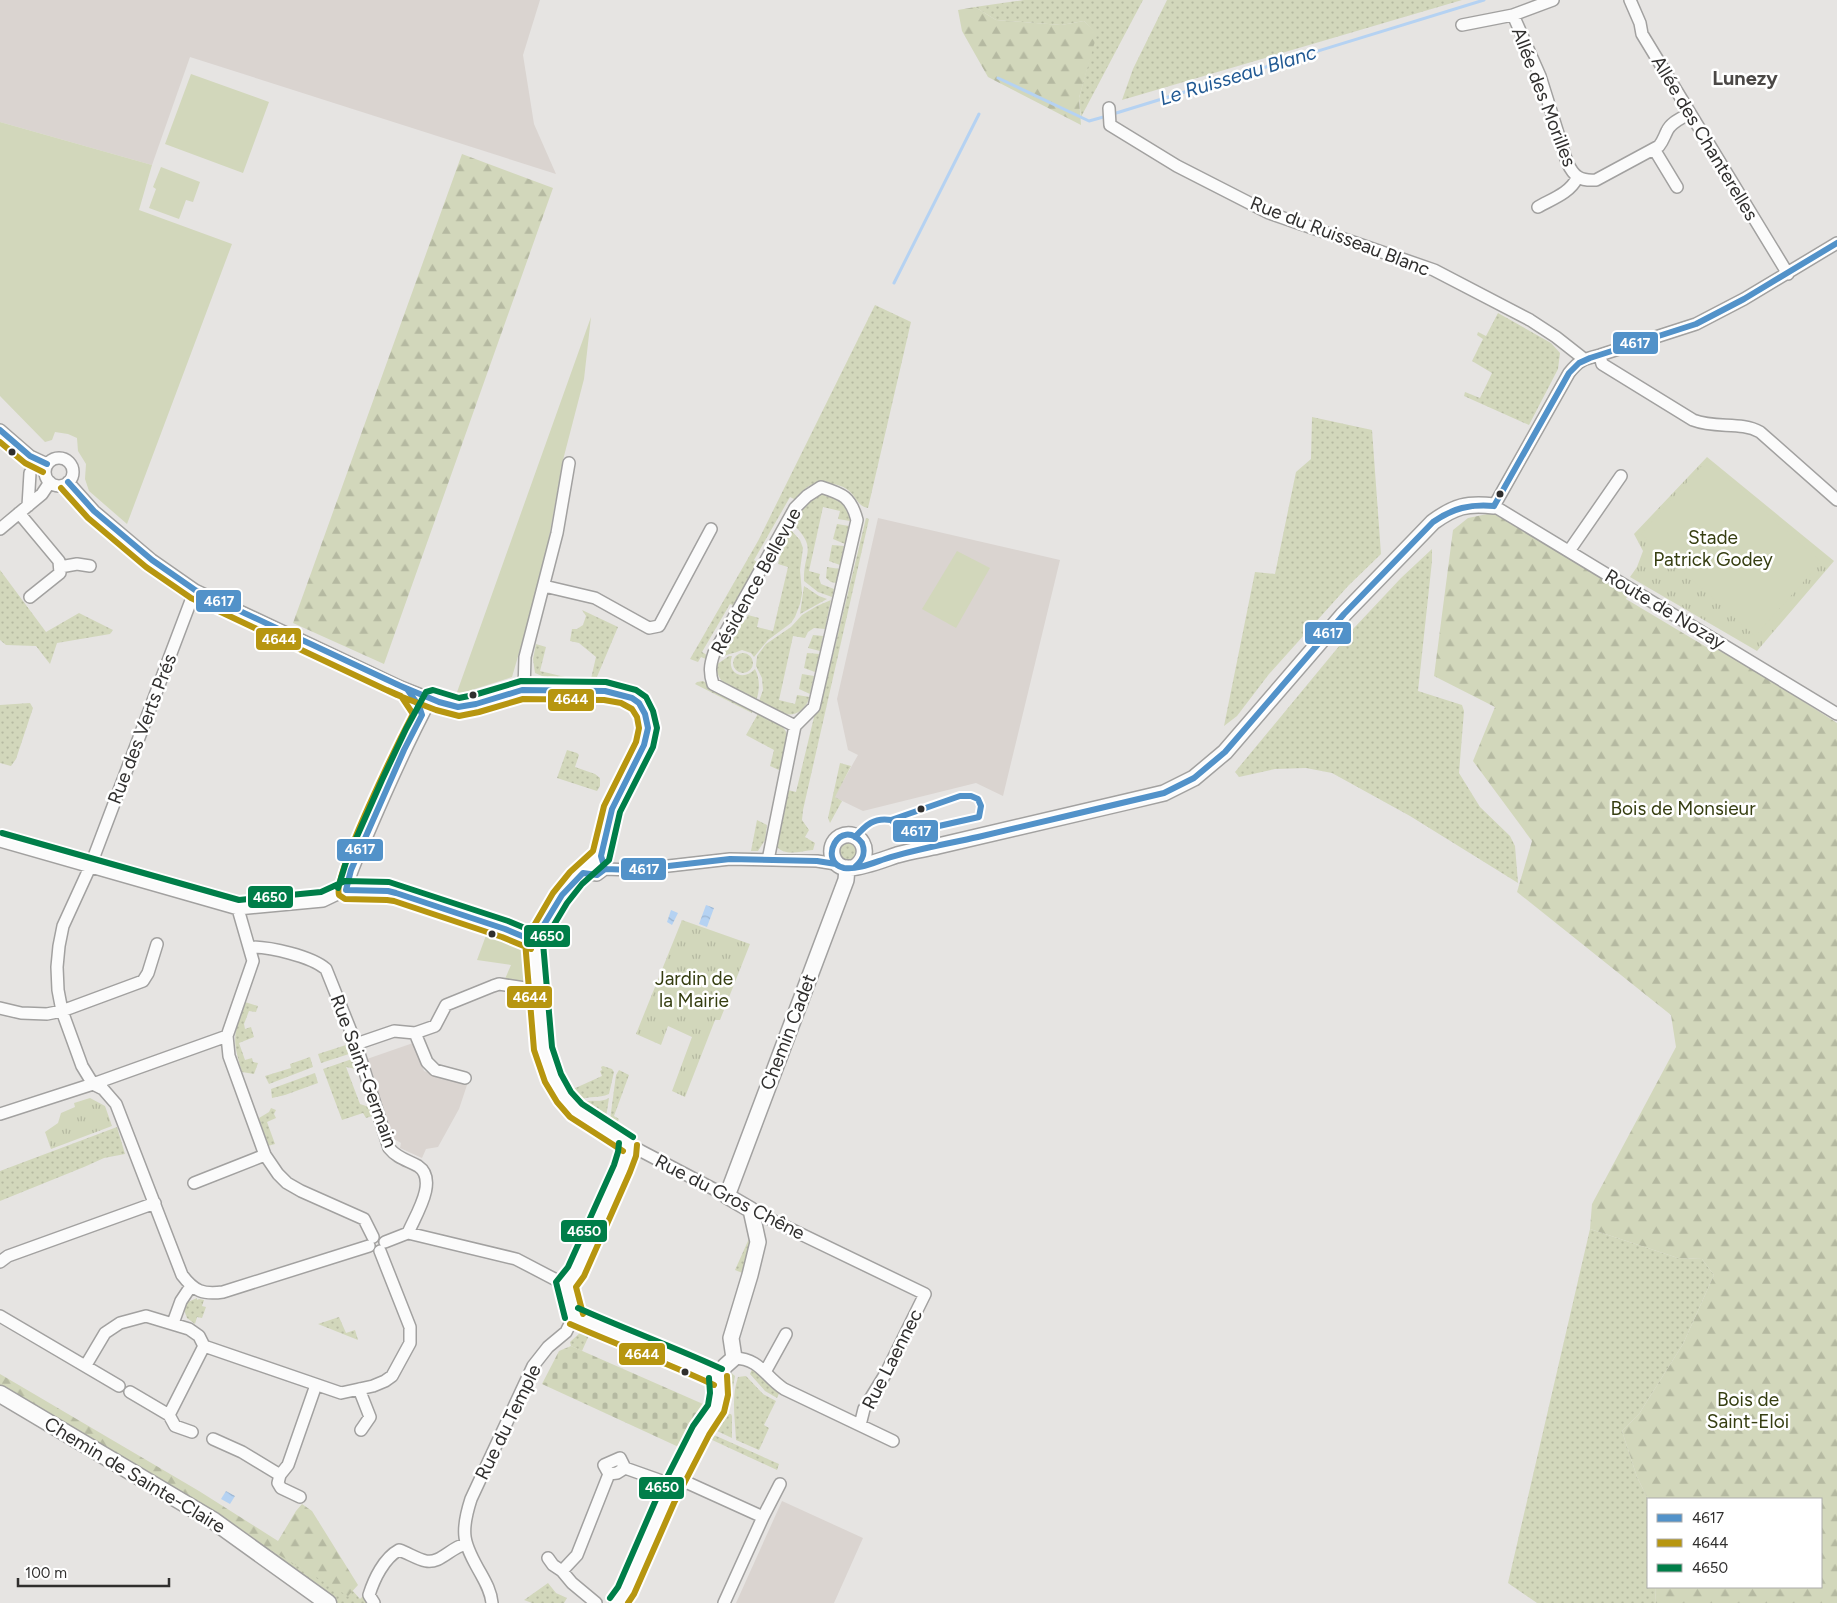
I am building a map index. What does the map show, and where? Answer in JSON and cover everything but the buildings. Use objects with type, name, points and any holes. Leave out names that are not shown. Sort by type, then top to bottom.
[{"type":"main road","name":"Chemin de Sainte-Claire","points":[[0,1394],[214,1521],[328,1603]]},
{"type":"main road","name":"Chemin de Sainte-Claire","points":[[268,1561],[315,1603]]},
{"type":"street","points":[[1462,25],[1513,15],[1553,0]]},
{"type":"street","name":"Allée des Chanterelles","points":[[1630,0],[1640,23],[1642,34],[1788,274]]},
{"type":"street","name":"Allée des Morilles","points":[[1513,15],[1540,76],[1567,162],[1577,178],[1596,180],[1654,149],[1664,140],[1666,132],[1670,127],[1690,113]]},
{"type":"street","name":"Rue du Ruisseau Blanc","points":[[1109,108],[1110,126],[1178,166],[1269,213],[1434,270],[1530,320],[1584,359]]},
{"type":"street","points":[[1654,149],[1677,186]]},
{"type":"street","name":"Allée des Morilles","points":[[1538,207],[1568,190],[1574,185],[1577,178]]},
{"type":"street","points":[[583,873],[597,875],[605,869],[633,870],[730,859],[842,862],[899,855],[1164,793],[1194,778],[1226,752],[1344,614],[1432,522],[1461,506],[1469,504],[1493,506],[1576,363],[1696,324],[1744,299],[1837,244]]},
{"type":"street","points":[[1600,355],[1602,364],[1693,420],[1705,424],[1746,426],[1760,432],[1837,500]]},
{"type":"street","points":[[0,430],[30,456],[47,464]]},
{"type":"street","points":[[58,458],[62,458],[69,463],[73,471],[68,482],[57,485],[50,482],[46,476],[47,464],[58,458]]},
{"type":"street","points":[[524,690],[525,657],[557,533],[569,463]]},
{"type":"street","points":[[30,473],[24,509],[59,561],[60,567],[60,573],[30,597]]},
{"type":"street","points":[[1569,551],[1620,476]]},
{"type":"street","points":[[0,529],[42,494],[50,482]]},
{"type":"street","points":[[68,482],[94,511],[159,564],[195,590],[431,699],[458,707],[476,704],[524,690],[605,691],[623,694],[639,703],[645,714],[648,728],[644,745],[612,809],[601,856],[605,869]]},
{"type":"street","name":"Résidence Bellevue","points":[[821,487],[838,492],[853,505],[857,520],[814,707],[795,726],[713,684],[709,674],[714,653],[795,508],[806,496],[821,487]]},
{"type":"street","name":"Route de Nozay","points":[[1493,506],[1837,714]]},
{"type":"street","points":[[544,586],[595,598],[649,628],[657,628],[660,626],[711,529]]},
{"type":"street","points":[[60,567],[77,564],[90,566]]},
{"type":"street","name":"Rue des Verts Prés","points":[[93,1084],[82,1066],[62,1010],[58,990],[57,967],[63,926],[90,867],[195,590]]},
{"type":"street","points":[[407,689],[419,706],[422,715]]},
{"type":"street","points":[[346,890],[351,870],[404,750],[431,699]]},
{"type":"street","points":[[768,860],[795,726]]},
{"type":"street","points":[[842,862],[835,841],[844,835],[850,835],[858,839],[865,850],[880,854],[899,855]]},
{"type":"street","points":[[0,841],[238,909],[323,901],[346,890],[388,891],[505,929],[534,942],[560,898],[576,878],[601,856]]},
{"type":"street","name":"Chemin Cadet","points":[[727,1196],[846,880],[842,862],[863,860],[865,850]]},
{"type":"street","points":[[86,1365],[105,1332],[120,1323],[146,1316],[188,1329],[199,1336],[204,1346],[341,1393],[385,1381],[392,1376],[410,1344],[410,1326],[377,1244],[364,1219],[301,1192],[287,1183],[278,1174],[266,1155],[229,1056],[227,1036],[253,961],[238,909]]},
{"type":"street","name":"Rue du Gros Chêne","points":[[534,942],[543,1049],[553,1078],[572,1108],[628,1144],[751,1210],[925,1294]]},
{"type":"street","points":[[0,1008],[21,1013],[47,1014],[143,981],[148,973],[157,944]]},
{"type":"street","name":"Rue Saint-Germain","points":[[250,947],[266,947],[319,963],[326,969],[357,1046],[389,1148],[394,1154],[419,1167],[425,1173],[428,1180],[427,1189],[408,1233]]},
{"type":"street","points":[[357,1046],[394,1031],[415,1033],[435,1026],[446,1005],[499,984],[538,990]]},
{"type":"street","points":[[415,1033],[427,1062],[434,1070],[465,1078]]},
{"type":"street","points":[[0,1114],[93,1084],[227,1036]]},
{"type":"street","points":[[93,1084],[103,1090],[116,1104],[182,1275],[191,1286],[201,1291],[211,1294],[223,1292],[408,1233],[516,1259],[564,1284],[574,1316],[630,1341],[671,1354],[718,1377]]},
{"type":"street","points":[[564,1284],[573,1278],[579,1266],[622,1168],[628,1144]]},
{"type":"street","points":[[194,1183],[266,1155]]},
{"type":"street","points":[[0,1262],[8,1256],[155,1202]]},
{"type":"street","points":[[617,1603],[626,1591],[675,1482],[701,1430],[716,1409],[719,1394],[718,1377],[725,1366],[734,1358],[731,1338],[750,1276],[758,1242],[751,1210]]},
{"type":"street","points":[[173,1324],[181,1301],[191,1286]]},
{"type":"street","name":"Rue Laennec","points":[[860,1425],[864,1409],[886,1373],[925,1294]]},
{"type":"street","points":[[0,1316],[168,1415],[175,1426],[192,1432]]},
{"type":"street","name":"Rue du Temple","points":[[492,1603],[487,1585],[471,1558],[466,1544],[465,1519],[471,1499],[526,1378],[540,1356],[566,1332],[574,1316]]},
{"type":"street","points":[[765,1372],[786,1334]]},
{"type":"street","points":[[168,1415],[204,1346]]},
{"type":"street","name":"Rue Laennec","points":[[734,1358],[751,1360],[774,1383],[784,1389],[894,1441]]},
{"type":"street","points":[[300,1497],[281,1488],[278,1483],[280,1475],[288,1465],[316,1385]]},
{"type":"street","points":[[359,1389],[370,1417],[360,1430]]},
{"type":"street","points":[[213,1440],[242,1452],[280,1475]]},
{"type":"street","points":[[562,1571],[577,1555],[609,1474],[616,1473],[625,1468],[675,1482],[763,1517]]},
{"type":"street","points":[[724,1603],[780,1484]]},
{"type":"street","points":[[372,1599],[373,1583],[392,1554],[399,1550],[426,1562],[437,1561],[452,1549],[466,1544]]},
{"type":"street","points":[[548,1558],[572,1584],[596,1603]]},
{"type":"shaded area","points":[[0,0],[540,0],[523,55],[534,124],[556,174],[190,57],[152,165],[0,122]]},
{"type":"shaded area","points":[[878,518],[1060,560],[1003,796],[976,783],[863,811],[834,797],[858,755],[848,750],[837,699]]},
{"type":"shaded area","points":[[413,1043],[416,1045],[424,1071],[467,1085],[459,1109],[438,1147],[426,1149],[422,1158],[400,1148],[401,1143],[394,1139],[387,1125],[377,1090],[378,1087],[367,1059]]},
{"type":"shaded area","points":[[782,1501],[863,1538],[834,1603],[736,1603]]},
{"type":"green space","points":[[1024,0],[1143,0],[1081,117],[1079,98],[1096,34],[1084,21],[1061,25],[996,20],[975,7]]},
{"type":"green space","points":[[1167,0],[1462,0],[1122,100],[1133,69]]},
{"type":"green space","points":[[975,7],[996,20],[1061,25],[1084,21],[1097,34],[1079,98],[1081,125],[988,77],[962,31],[958,10]]},
{"type":"green space","points":[[191,74],[269,102],[243,173],[165,144]]},
{"type":"green space","points":[[0,122],[152,165],[139,210],[232,244],[127,524],[89,491],[85,479],[86,464],[78,451],[77,438],[55,432],[52,440],[45,442],[0,396]]},
{"type":"green space","points":[[462,154],[553,188],[384,664],[293,623]]},
{"type":"green space","points":[[161,167],[200,182],[193,202],[186,200],[179,219],[149,208],[156,189],[153,187]]},
{"type":"green space","points":[[875,305],[911,322],[868,508],[861,505],[851,492],[844,487],[833,484],[815,484],[806,488],[796,500],[790,497],[754,560],[760,564],[737,607],[730,604],[702,652],[710,657],[708,660],[701,657],[698,662],[690,659],[758,541]]},
{"type":"green space","points":[[1498,313],[1551,343],[1560,353],[1558,369],[1529,425],[1464,396],[1465,392],[1480,398],[1492,373],[1472,361],[1483,339],[1477,335],[1478,332],[1486,336]]},
{"type":"green space","points":[[591,317],[584,379],[563,460],[543,571],[512,677],[456,695]]},
{"type":"green space","points":[[1312,417],[1372,430],[1381,554],[1348,586],[1269,674],[1237,716],[1224,726],[1255,572],[1275,574],[1296,472],[1311,459]]},
{"type":"green space","name":"Stade Patrick Godey","points":[[1707,457],[1834,561],[1757,651],[1630,577],[1637,567],[1643,551],[1634,534]]},
{"type":"green space","name":"Stade Patrick Godey","points":[[1707,460],[1821,562],[1755,636],[1641,534]]},
{"type":"green space","points":[[819,492],[838,495],[851,510],[850,521],[838,519],[840,511],[823,507],[809,571],[820,574],[821,584],[834,589],[832,597],[818,592],[804,581],[808,551],[806,540],[794,525],[803,505]]},
{"type":"green space","name":"Bois de Monsieur","points":[[1497,512],[1629,593],[1626,599],[1708,648],[1712,643],[1837,723],[1837,1603],[1656,1603],[1655,1588],[1822,1588],[1822,1498],[1648,1498],[1637,1477],[1622,1431],[1639,1414],[1683,1344],[1714,1275],[1702,1259],[1678,1258],[1590,1229],[1592,1204],[1676,1047],[1671,1015],[1517,892],[1532,841],[1473,761],[1495,707],[1434,676],[1453,530],[1468,518]]},
{"type":"green space","points":[[866,518],[869,519],[803,810],[802,820],[809,830],[805,837],[815,843],[813,850],[788,852],[776,846],[788,790],[796,792],[828,659],[832,659]]},
{"type":"green space","points":[[837,524],[849,526],[845,544],[833,539]]},
{"type":"green space","points":[[790,529],[800,540],[803,548],[800,570],[802,594],[795,617],[791,623],[768,640],[754,657],[751,653],[742,650],[716,660],[740,618],[746,620],[748,615],[759,618],[757,627],[773,631],[788,567],[778,564],[784,540]]},
{"type":"green space","points":[[832,545],[844,546],[840,565],[829,561]]},
{"type":"green space","points":[[1432,549],[1418,691],[1462,705],[1464,711],[1459,773],[1480,807],[1510,836],[1515,846],[1518,883],[1410,816],[1332,773],[1306,768],[1275,769],[1239,777],[1235,772],[1354,628],[1401,578]]},
{"type":"green space","points":[[957,551],[990,568],[956,628],[922,609]]},
{"type":"green space","points":[[827,567],[840,569],[836,583],[826,578]]},
{"type":"green space","points":[[0,570],[46,632],[79,613],[113,630],[110,634],[57,643],[50,664],[36,646],[6,645],[0,640]]},
{"type":"green space","points":[[804,586],[827,599],[800,614]]},
{"type":"green space","points":[[831,600],[825,629],[814,628],[808,632],[805,638],[793,636],[779,700],[795,704],[797,695],[810,697],[805,706],[794,714],[788,714],[773,711],[758,704],[763,690],[762,678],[756,666],[757,656],[766,644],[791,627],[802,615]]},
{"type":"green space","points":[[582,610],[618,627],[594,684],[561,684],[535,673],[533,659],[536,644],[546,647],[540,671],[590,683],[596,657],[579,643],[570,641],[572,629],[577,629],[583,625],[586,616]]},
{"type":"green space","points":[[813,635],[823,636],[820,651],[808,648]]},
{"type":"green space","points":[[743,653],[750,656],[753,663],[750,670],[743,673],[736,670],[733,663],[736,656]]},
{"type":"green space","points":[[807,653],[820,654],[815,672],[804,668]]},
{"type":"green space","points":[[732,656],[731,667],[737,674],[746,675],[755,669],[759,685],[756,701],[730,688],[720,679],[716,665]]},
{"type":"green space","points":[[802,674],[814,676],[810,694],[799,689]]},
{"type":"green space","points":[[703,681],[753,709],[752,713],[695,684]]},
{"type":"green space","points":[[30,703],[33,708],[16,759],[11,766],[0,763],[0,705]]},
{"type":"green space","points":[[759,712],[778,723],[787,733],[787,747],[782,769],[779,770],[770,766],[774,750],[746,735]]},
{"type":"green space","points":[[567,750],[579,755],[575,767],[595,774],[600,778],[600,786],[597,791],[557,778]]},
{"type":"green space","points":[[840,763],[851,766],[835,797],[842,801],[830,823],[828,818]]},
{"type":"green space","points":[[757,820],[767,825],[765,840],[758,851],[751,851]]},
{"type":"green space","points":[[845,842],[852,842],[859,850],[854,862],[841,860],[838,850]]},
{"type":"green space","name":"Jardin de la Mairie","points":[[682,920],[750,944],[720,1020],[715,1020],[685,1097],[672,1091],[692,1037],[668,1026],[661,1045],[636,1034]]},
{"type":"green space","points":[[488,930],[507,936],[520,944],[524,949],[530,976],[523,982],[505,979],[511,965],[477,960]]},
{"type":"green space","points":[[245,1002],[258,1006],[256,1012],[249,1011],[244,1024],[245,1029],[251,1027],[254,1037],[239,1043],[245,1060],[252,1058],[253,1062],[258,1063],[254,1074],[242,1072],[235,1044],[236,1029]]},
{"type":"green space","points":[[346,1045],[349,1054],[321,1063],[318,1054]]},
{"type":"green space","points":[[310,1057],[313,1067],[269,1084],[265,1076],[291,1068],[290,1064]]},
{"type":"green space","points":[[352,1059],[356,1069],[346,1067],[360,1104],[369,1107],[372,1116],[366,1118],[363,1113],[342,1120],[323,1069]]},
{"type":"green space","points":[[603,1066],[612,1069],[614,1072],[609,1094],[580,1100],[571,1090],[602,1076],[600,1071]]},
{"type":"green space","points":[[619,1070],[629,1075],[614,1116],[619,1119],[617,1123],[610,1120],[616,1075]]},
{"type":"green space","points":[[315,1073],[318,1083],[272,1098],[271,1089]]},
{"type":"green space","points":[[90,1098],[105,1106],[112,1126],[51,1149],[45,1132],[58,1123],[61,1113],[75,1107],[74,1103]]},
{"type":"green space","points":[[609,1098],[606,1117],[584,1102],[603,1100]]},
{"type":"green space","points":[[271,1108],[276,1110],[274,1114],[276,1118],[267,1122],[275,1144],[268,1146],[259,1118],[269,1112]]},
{"type":"green space","points":[[117,1127],[125,1154],[104,1158],[0,1201],[0,1171]]},
{"type":"green space","points":[[1590,1229],[1678,1258],[1702,1259],[1714,1275],[1683,1344],[1639,1414],[1622,1431],[1637,1477],[1648,1498],[1647,1588],[1655,1588],[1656,1603],[1537,1603],[1508,1583]]},
{"type":"green space","points":[[752,1232],[752,1235],[745,1274],[735,1270]]},
{"type":"green space","points":[[197,1298],[197,1300],[204,1300],[202,1306],[206,1307],[202,1318],[197,1317],[195,1324],[187,1318],[184,1310],[188,1302]]},
{"type":"green space","points":[[339,1317],[346,1333],[355,1330],[358,1340],[318,1324]]},
{"type":"green space","points":[[582,1331],[590,1333],[582,1351],[571,1346],[570,1342]]},
{"type":"green space","points":[[571,1346],[703,1404],[683,1449],[542,1384],[559,1351]]},
{"type":"green space","points":[[753,1367],[772,1387],[780,1391],[777,1398],[765,1391],[750,1374]]},
{"type":"green space","points":[[729,1371],[735,1376],[729,1410],[725,1409],[725,1379]]},
{"type":"green space","points":[[0,1374],[199,1491],[278,1541],[302,1504],[312,1511],[358,1585],[348,1596],[239,1531],[222,1516],[202,1507],[0,1387]]},
{"type":"green space","points":[[746,1376],[763,1394],[776,1401],[764,1425],[769,1428],[759,1450],[736,1440],[734,1408],[736,1385],[738,1377]]},
{"type":"green space","points":[[729,1414],[732,1416],[732,1438],[717,1431]]},
{"type":"green space","points":[[714,1435],[779,1464],[777,1470],[710,1439]]},
{"type":"green space","points":[[239,1531],[348,1595],[352,1590],[360,1599],[365,1594],[368,1599],[367,1603],[333,1603]]},
{"type":"green space","points":[[548,1583],[556,1593],[567,1598],[564,1603],[532,1603],[524,1600]]},
{"type":"water","points":[[706,905],[714,908],[707,927],[699,924]]},
{"type":"water","points":[[671,910],[678,913],[672,925],[667,922]]},
{"type":"water","points":[[226,1491],[235,1496],[230,1504],[221,1499]]},
{"type":"waterway","name":"Le Ruisseau Blanc","points":[[1113,114],[1484,0]]},
{"type":"waterway","name":"Le Ruisseau Blanc","points":[[998,78],[1089,121],[1107,116]]},
{"type":"waterway","name":"Le Ruisseau Blanc","points":[[894,283],[979,114]]},
{"type":"transit line","name":"4617","points":[[1494,506],[1569,373],[1579,363],[1696,324],[1744,299],[1837,243]]},
{"type":"transit line","name":"4617","points":[[0,430],[30,456],[47,464]]},
{"type":"transit line","name":"4644","points":[[0,442],[25,463],[43,472]]},
{"type":"transit line","name":"4617","points":[[68,482],[94,511],[152,560],[195,590],[407,689],[419,706],[422,715],[404,750],[351,870],[346,890],[388,891],[396,893],[505,929],[534,941],[562,895],[583,873],[597,875],[605,869],[633,870],[730,859],[817,861],[836,864]]},
{"type":"transit line","name":"4644","points":[[61,488],[88,518],[146,567],[191,598],[397,695],[436,710],[459,716],[523,699],[604,700],[621,703],[632,709],[637,717],[639,728],[636,742],[604,806],[593,851],[570,872],[553,893],[525,941],[534,1050],[545,1082],[557,1102],[570,1117],[623,1151]]},
{"type":"transit line","name":"4617","points":[[855,867],[863,856],[862,843],[854,836],[846,835],[840,837],[832,850],[832,858],[836,864],[844,868],[854,868],[919,849],[1164,793],[1194,778],[1225,752],[1344,614],[1433,522],[1448,513],[1462,508],[1494,506]]},
{"type":"transit line","name":"4650","points":[[338,888],[347,859],[382,780],[426,692],[433,690],[459,698],[521,681],[606,682],[636,690],[646,697],[653,711],[657,728],[653,747],[620,812],[609,860],[582,884],[567,903],[543,943],[552,1047],[561,1074],[571,1092],[582,1104],[633,1137]]},
{"type":"transit line","name":"4617","points":[[396,684],[439,702],[458,707],[476,704],[522,690],[605,691],[632,698],[639,703],[645,714],[648,728],[644,745],[612,809],[601,856],[605,869]]},
{"type":"transit line","name":"4644","points":[[387,690],[401,696],[413,714],[356,836],[346,862],[340,883],[339,895],[345,899],[394,901],[502,937],[531,949]]},
{"type":"transit line","name":"4617","points":[[960,796],[971,796],[978,799],[981,806],[979,817],[912,832],[902,831],[891,820],[960,796]]},
{"type":"transit line","name":"4617","points":[[855,837],[875,821],[891,820]]},
{"type":"transit line","name":"4650","points":[[2,833],[239,900],[321,892],[345,881],[389,882],[508,921],[537,933]]},
{"type":"transit line","name":"4650","points":[[565,1318],[556,1282],[568,1267],[614,1165],[619,1143]]},
{"type":"transit line","name":"4644","points":[[583,1314],[576,1287],[584,1276],[630,1172],[636,1156],[637,1145]]},
{"type":"transit line","name":"4650","points":[[578,1308],[722,1369]]},
{"type":"transit line","name":"4644","points":[[570,1324],[714,1385]]},
{"type":"transit line","name":"4644","points":[[628,1603],[634,1594],[674,1503],[709,1435],[724,1412],[728,1395],[727,1376]]},
{"type":"transit line","name":"4650","points":[[610,1598],[618,1587],[658,1495],[693,1426],[708,1405],[710,1393],[709,1378]]},
{"type":"district","name":"Lunezy","points":[[1745,78]]},
{"type":"park label","name":"Bois de Saint-Eloi","points":[[1748,1410]]}]
